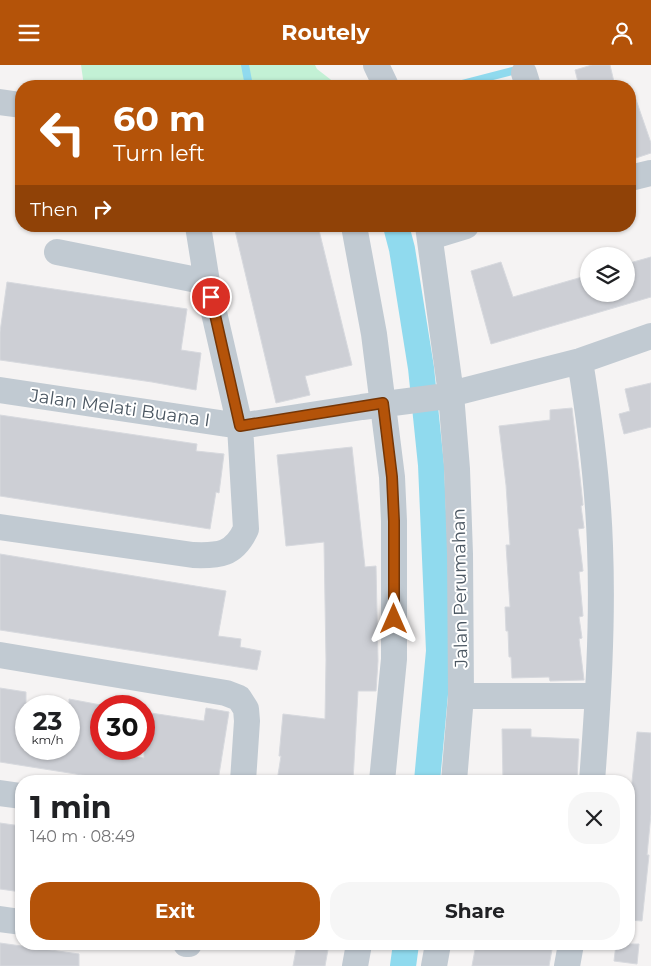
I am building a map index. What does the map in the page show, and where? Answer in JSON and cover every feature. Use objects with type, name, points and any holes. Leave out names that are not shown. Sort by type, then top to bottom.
[{"type":"street","points":[[0,102],[15,104]]},
{"type":"street","points":[[636,177],[651,173]]},
{"type":"street","points":[[0,527],[192,555],[214,556],[230,550],[240,541],[246,529],[240,426],[207,281],[199,232]]},
{"type":"street","points":[[355,232],[387,403],[392,477],[394,521],[394,659],[383,775]]},
{"type":"street","name":"Jalan Perumahan","points":[[429,232],[445,396],[459,507],[461,696],[454,775]]},
{"type":"street","points":[[57,252],[207,281]]},
{"type":"street","name":"Jalan Melati Buana I","points":[[0,391],[240,426],[445,396],[580,361],[651,336]]},
{"type":"street","points":[[580,361],[593,441],[600,545],[601,637],[592,775]]},
{"type":"street","points":[[0,655],[226,693],[239,697],[246,709],[248,721],[244,775]]},
{"type":"street","points":[[461,696],[598,696]]},
{"type":"street","points":[[0,793],[15,795]]},
{"type":"street","points":[[0,919],[15,921]]},
{"type":"street","points":[[355,966],[358,950]]},
{"type":"street","points":[[434,966],[437,950]]},
{"type":"street","points":[[567,966],[570,950]]},
{"type":"green space","points":[[81,65],[315,65],[317,69],[331,80],[83,80]]},
{"type":"building","points":[[592,65],[610,65],[614,80],[578,80],[575,70]]},
{"type":"building","points":[[636,100],[651,143],[651,153],[636,158]]},
{"type":"building","points":[[235,232],[319,232],[352,365],[305,376],[310,395],[276,403]]},
{"type":"building","points":[[651,257],[651,297],[635,302],[635,261]]},
{"type":"building","points":[[501,262],[513,297],[580,278],[580,302],[634,302],[491,344],[471,271]]},
{"type":"building","points":[[7,282],[187,309],[181,350],[201,353],[196,390],[0,360],[0,332]]},
{"type":"building","points":[[651,383],[651,427],[624,434],[619,414],[630,411],[625,389]]},
{"type":"building","points":[[572,408],[583,505],[581,506],[584,528],[578,529],[583,571],[579,572],[583,616],[579,617],[582,638],[579,639],[584,680],[550,681],[549,677],[512,678],[505,607],[510,607],[506,545],[510,545],[506,485],[499,426],[550,420],[550,410]]},
{"type":"building","points":[[0,415],[197,444],[196,451],[224,454],[219,493],[216,492],[210,529],[0,496]]},
{"type":"building","points":[[352,447],[365,567],[376,566],[378,661],[376,691],[358,691],[353,775],[278,775],[283,714],[325,719],[326,660],[324,542],[286,546],[277,455]]},
{"type":"building","points":[[0,554],[226,591],[218,636],[241,639],[240,647],[261,651],[257,670],[0,630]]},
{"type":"building","points":[[0,688],[26,692],[26,695],[15,695],[15,760],[80,760],[80,701],[90,703],[90,760],[155,760],[155,714],[204,721],[206,708],[229,712],[219,775],[82,775],[0,762]]},
{"type":"building","points":[[502,729],[531,729],[531,737],[579,739],[577,775],[503,775]]},
{"type":"building","points":[[637,732],[651,733],[651,814],[642,921],[635,920],[635,775],[633,775]]},
{"type":"building","points":[[0,823],[15,825],[15,891],[0,889]]},
{"type":"building","points":[[0,943],[15,945],[15,950],[50,950],[79,954],[79,966],[0,966]]},
{"type":"building","points":[[635,944],[639,944],[637,964],[614,961],[615,950],[635,950]]},
{"type":"building","points":[[296,950],[328,950],[325,966],[293,966]]},
{"type":"building","points":[[475,950],[552,950],[549,966],[472,966]]},
{"type":"waterway","points":[[245,65],[248,80]]},
{"type":"waterway","points":[[477,80],[520,69]]},
{"type":"waterway","points":[[398,232],[421,368],[431,465],[439,651],[428,775]]},
{"type":"waterway","points":[[403,966],[405,950]]},
{"type":"route","points":[[211,297],[240,426],[383,403],[392,477],[394,619]]}]
